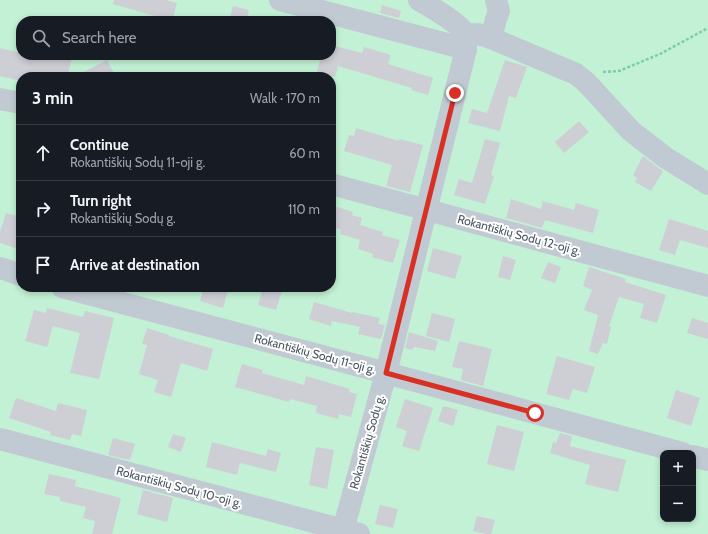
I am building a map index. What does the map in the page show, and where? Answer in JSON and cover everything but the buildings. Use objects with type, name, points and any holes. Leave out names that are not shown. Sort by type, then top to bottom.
[{"type":"street","points":[[280,0],[466,42],[478,34],[491,38],[576,74],[586,82],[631,131],[666,158],[708,184]]},
{"type":"street","points":[[419,0],[463,30],[466,42]]},
{"type":"street","points":[[491,38],[499,11],[496,0]]},
{"type":"street","name":"Rokantiškių Sodų g.","points":[[348,533],[466,42]]},
{"type":"street","points":[[0,99],[16,103]]},
{"type":"street","name":"Rokantiškių Sodų 12-oji g.","points":[[336,185],[708,286]]},
{"type":"street","points":[[0,268],[16,273]]},
{"type":"street","name":"Rokantiškių Sodų 11-oji g.","points":[[81,292],[672,450]]},
{"type":"street","name":"Rokantiškių Sodų 10-oji g.","points":[[0,440],[348,533]]},
{"type":"street","points":[[696,457],[708,460]]},
{"type":"path","points":[[576,74],[619,71],[660,54],[708,28]]},
{"type":"green space","points":[[0,0],[708,0],[708,534],[0,534]]},
{"type":"route","points":[[455,93],[386,373],[535,413]]}]
